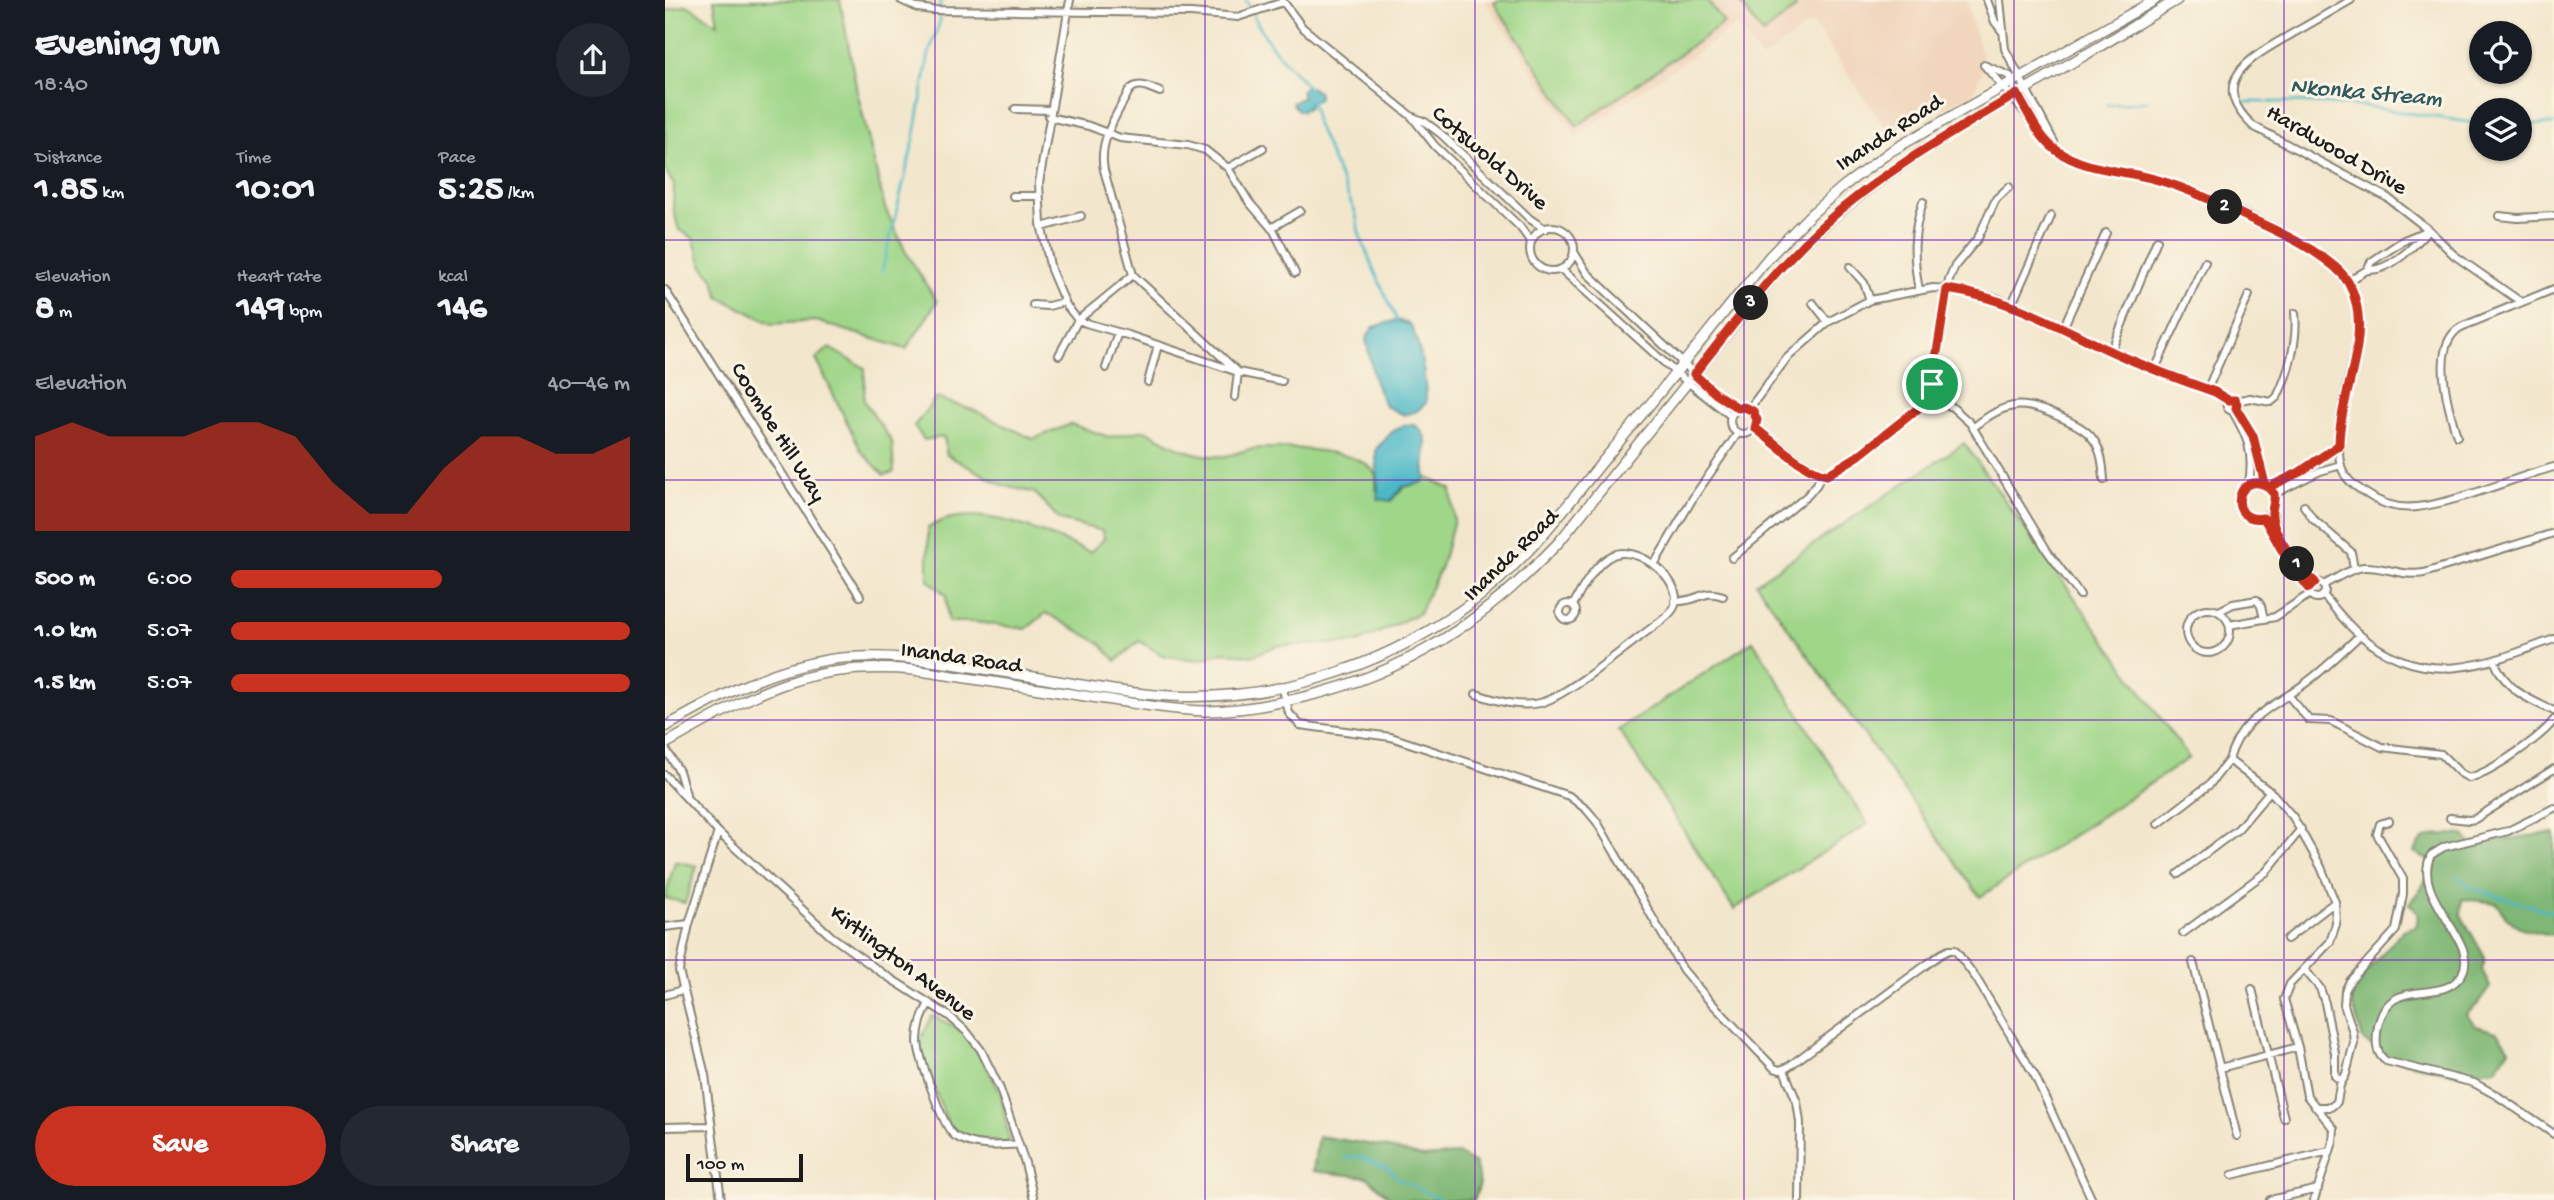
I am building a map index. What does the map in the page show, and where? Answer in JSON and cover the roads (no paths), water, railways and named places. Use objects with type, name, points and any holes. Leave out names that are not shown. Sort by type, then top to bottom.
[{"type":"main road","name":"Inanda Road","points":[[665,727],[729,691],[761,677],[803,665],[861,657],[931,661],[1171,696],[1249,693],[1321,678],[1380,657],[1440,624],[1480,596],[1543,536],[1769,257],[1810,215],[1845,185],[1891,152],[2155,0]]},
{"type":"main road","name":"Inanda Road","points":[[665,746],[739,702],[769,688],[806,676],[855,669],[914,670],[1178,710],[1234,710],[1346,686],[1391,668],[1454,634],[1496,603],[1559,542],[1780,268],[1832,217],[1895,168],[2177,0]]},
{"type":"street","name":"Cotswold Drive","points":[[901,0],[918,8],[932,10],[1192,13],[1230,18],[1283,1],[1302,27],[1411,116],[1441,134],[1530,219],[1545,229]]},
{"type":"street","points":[[1070,0],[1050,113],[1039,196],[1051,270],[1064,302],[1078,320],[1238,372],[1282,381]]},
{"type":"street","points":[[1987,0],[2002,32]]},
{"type":"street","points":[[2000,0],[2005,49],[2060,153]]},
{"type":"street","name":"Hardwood Drive","points":[[2351,0],[2242,66],[2235,81],[2235,99],[2243,117],[2253,126],[2388,198],[2429,230],[2453,256],[2521,302]]},
{"type":"street","points":[[2060,153],[1984,65],[2010,76],[2017,94],[2042,136],[2060,153],[2088,164],[2157,179],[2220,204],[2300,243],[2337,268],[2347,282],[2356,303],[2358,327],[2341,417],[2341,465],[2349,480],[2373,498],[2387,504],[2409,507],[2430,504],[2554,467]]},
{"type":"street","points":[[1160,92],[1142,85],[1133,87],[1107,133],[1102,160],[1133,275],[1238,372]]},
{"type":"street","points":[[1015,109],[1050,113],[1107,133],[1142,141],[1188,145],[1205,150],[1228,168],[1249,202],[1271,228],[1295,273]]},
{"type":"street","name":"Cotswold Drive","points":[[1411,116],[1432,143],[1520,227],[1531,242]]},
{"type":"street","points":[[1432,143],[1441,134]]},
{"type":"street","points":[[1228,168],[1263,148]]},
{"type":"street","points":[[1470,180],[1480,170]]},
{"type":"street","points":[[1755,428],[1821,474],[1834,472],[1858,456],[1917,409],[1930,396],[1947,289],[1953,269],[1979,239],[1996,199],[2009,187]]},
{"type":"street","points":[[1013,197],[1039,196]]},
{"type":"street","points":[[1919,290],[1913,257],[1915,228],[1923,202]]},
{"type":"street","points":[[1271,228],[1300,211]]},
{"type":"street","points":[[1042,227],[1081,216]]},
{"type":"street","points":[[2012,304],[2051,216]]},
{"type":"street","points":[[2499,216],[2554,216]]},
{"type":"street","points":[[1574,252],[1570,262],[1561,269],[1546,271],[1540,268],[1531,256],[1531,242],[1534,236],[1545,229],[1566,232],[1587,273],[1716,394],[1738,408],[1749,409],[1756,415],[1755,428],[1747,434],[1738,433],[1731,426],[1731,416],[1738,408]]},
{"type":"street","points":[[2367,270],[2376,271],[2410,250],[2429,230]]},
{"type":"street","points":[[2347,282],[2367,270],[2371,262],[2404,240],[2429,230]]},
{"type":"street","points":[[2063,328],[2106,233]]},
{"type":"street","points":[[2111,351],[2157,240]]},
{"type":"street","points":[[2155,369],[2205,262]]},
{"type":"street","points":[[1850,267],[1864,283],[1870,300]]},
{"type":"street","points":[[1561,269],[1676,373],[1731,416]]},
{"type":"street","points":[[1059,355],[1078,320],[1133,275]]},
{"type":"street","points":[[1749,409],[1787,358],[1828,323],[1870,300],[1919,290],[1947,289],[1974,293],[2012,304],[2111,351],[2228,400],[2226,407],[2235,406],[2250,398],[2271,402],[2279,395],[2296,333],[2295,313]]},
{"type":"street","points":[[2457,436],[2446,405],[2445,345],[2449,337],[2461,327],[2554,289]]},
{"type":"street","name":"Coombe Hill Way","points":[[665,290],[860,596]]},
{"type":"street","points":[[2207,390],[2249,295]]},
{"type":"street","points":[[1033,305],[1048,306],[1064,302]]},
{"type":"street","points":[[1813,303],[1828,323]]},
{"type":"street","points":[[1107,368],[1118,332]]},
{"type":"street","points":[[1148,382],[1158,345]]},
{"type":"street","points":[[1204,361],[1212,347]]},
{"type":"street","points":[[1235,397],[1238,372]]},
{"type":"street","points":[[1930,396],[1952,407],[1973,428],[2044,545],[2080,595]]},
{"type":"street","points":[[1973,428],[1990,414],[2013,405],[2026,404],[2044,410],[2071,422],[2092,437],[2102,457],[2104,480]]},
{"type":"street","points":[[2235,406],[2252,453],[2249,484],[2241,492],[2241,510],[2251,518],[2263,518],[2272,510]]},
{"type":"street","points":[[2235,406],[2253,436],[2267,485],[2274,494],[2272,510],[2280,536],[2315,597],[2323,595]]},
{"type":"street","points":[[1655,564],[1693,498],[1738,433]]},
{"type":"street","points":[[2249,484],[2267,485],[2300,472],[2339,445]]},
{"type":"street","points":[[2274,494],[2320,471],[2341,465]]},
{"type":"street","points":[[1732,558],[1808,495],[1821,474]]},
{"type":"street","points":[[2304,506],[2313,519],[2351,552],[2354,569]]},
{"type":"street","points":[[2263,518],[2288,561],[2311,588]]},
{"type":"street","points":[[2229,625],[2278,616],[2311,588],[2323,585],[2354,569],[2369,567],[2419,574],[2554,533]]},
{"type":"street","points":[[1475,694],[1512,703],[1543,702],[1578,681],[1661,621],[1672,610],[1675,601],[1671,585],[1655,564],[1625,553],[1610,556],[1591,576],[1573,605]]},
{"type":"street","points":[[2323,585],[2323,595],[2360,635],[2397,660],[2430,668],[2455,668],[2494,660],[2554,639]]},
{"type":"street","points":[[1675,601],[1692,601],[1705,593],[1723,596]]},
{"type":"street","points":[[2219,611],[2229,625],[2229,638],[2221,649],[2215,652],[2201,652],[2190,645],[2185,633],[2185,626],[2192,614],[2204,608],[2219,611],[2233,604],[2257,600],[2264,619]]},
{"type":"street","points":[[2158,824],[2215,780],[2249,723],[2265,708],[2315,676],[2360,635]]},
{"type":"street","points":[[2494,660],[2504,679],[2517,693],[2554,711]]},
{"type":"street","points":[[1282,686],[1291,718],[1300,725],[1391,737],[1569,796],[1578,802],[1597,821],[1683,970],[1774,1068],[1784,1070],[1941,954],[1955,950],[1976,978],[2035,1076],[2092,1200]]},
{"type":"street","points":[[2288,695],[2309,720],[2331,721],[2382,747],[2441,754],[2469,778],[2485,772],[2540,736],[2554,720]]},
{"type":"street","name":"Kirtlington Avenue","points":[[665,746],[679,771],[687,795]]},
{"type":"street","points":[[2229,760],[2270,791],[2301,829],[2326,877],[2335,902],[2336,924],[2332,937],[2324,950],[2288,987],[2284,999],[2298,1047],[2307,1097],[2333,1129],[2314,1200]]},
{"type":"street","points":[[2450,818],[2475,818],[2554,769]]},
{"type":"street","name":"Kirtlington Avenue","points":[[665,775],[687,795],[718,832],[831,936],[960,1025],[981,1050],[1000,1089],[1034,1200]]},
{"type":"street","points":[[2178,874],[2238,829],[2270,791]]},
{"type":"street","points":[[2554,808],[2526,824],[2487,838],[2444,847],[2431,855],[2427,871],[2432,891],[2443,916],[2462,946],[2465,965],[2458,978],[2448,986],[2389,1002],[2380,1019],[2377,1048],[2382,1058],[2391,1063],[2456,1077],[2481,1086],[2554,1134]]},
{"type":"street","points":[[2315,1107],[2331,1107],[2337,1102],[2346,1074],[2354,1040],[2344,1005],[2346,987],[2396,930],[2398,923],[2404,882],[2377,834],[2380,824],[2389,821]]},
{"type":"street","points":[[2183,933],[2266,872],[2301,829]]},
{"type":"street","points":[[718,832],[689,923],[679,971],[699,1047],[721,1200]]},
{"type":"street","points":[[2287,939],[2335,902]]},
{"type":"street","points":[[665,927],[689,923]]},
{"type":"street","points":[[2193,962],[2237,1136]]},
{"type":"street","points":[[2304,970],[2320,988],[2335,1053],[2335,1076],[2342,1081]]},
{"type":"street","points":[[2252,989],[2284,1118]]},
{"type":"street","points":[[665,995],[682,990]]},
{"type":"street","points":[[929,1003],[920,1025],[919,1051],[951,1132],[978,1144],[1019,1144]]},
{"type":"street","points":[[2220,1068],[2298,1047]]},
{"type":"street","points":[[1784,1070],[1797,1102],[1800,1122],[1799,1200]]},
{"type":"street","points":[[665,1127],[711,1126]]},
{"type":"street","points":[[2232,1175],[2329,1151]]},
{"type":"street","points":[[2270,1200],[2318,1189]]},
{"type":"water","points":[[1305,87],[1319,93],[1319,99],[1309,103],[1309,107],[1302,111],[1292,103],[1303,97],[1301,92]]},
{"type":"water","points":[[1397,320],[1410,324],[1414,332],[1425,384],[1426,403],[1417,411],[1404,415],[1385,406],[1375,383],[1366,339],[1373,327]]},
{"type":"water","points":[[1404,425],[1415,425],[1425,437],[1426,477],[1423,482],[1403,487],[1391,501],[1378,499],[1376,449],[1392,432]]},
{"type":"waterway","points":[[882,271],[915,135],[929,53],[940,21],[940,0]]},
{"type":"waterway","points":[[1246,0],[1271,44],[1309,89]]},
{"type":"waterway","points":[[1311,99],[1317,125],[1356,214],[1359,233],[1397,320]]},
{"type":"waterway","name":"Nkonka Stream","points":[[2107,105],[2148,101]]},
{"type":"waterway","name":"Nkonka Stream","points":[[2246,102],[2362,106],[2469,122]]},
{"type":"waterway","name":"Nkonka Stream","points":[[2532,124],[2554,124]]},
{"type":"waterway","points":[[2457,877],[2471,888],[2554,913]]},
{"type":"waterway","points":[[1344,1158],[1361,1157],[1388,1168],[1399,1179],[1441,1200]]}]
